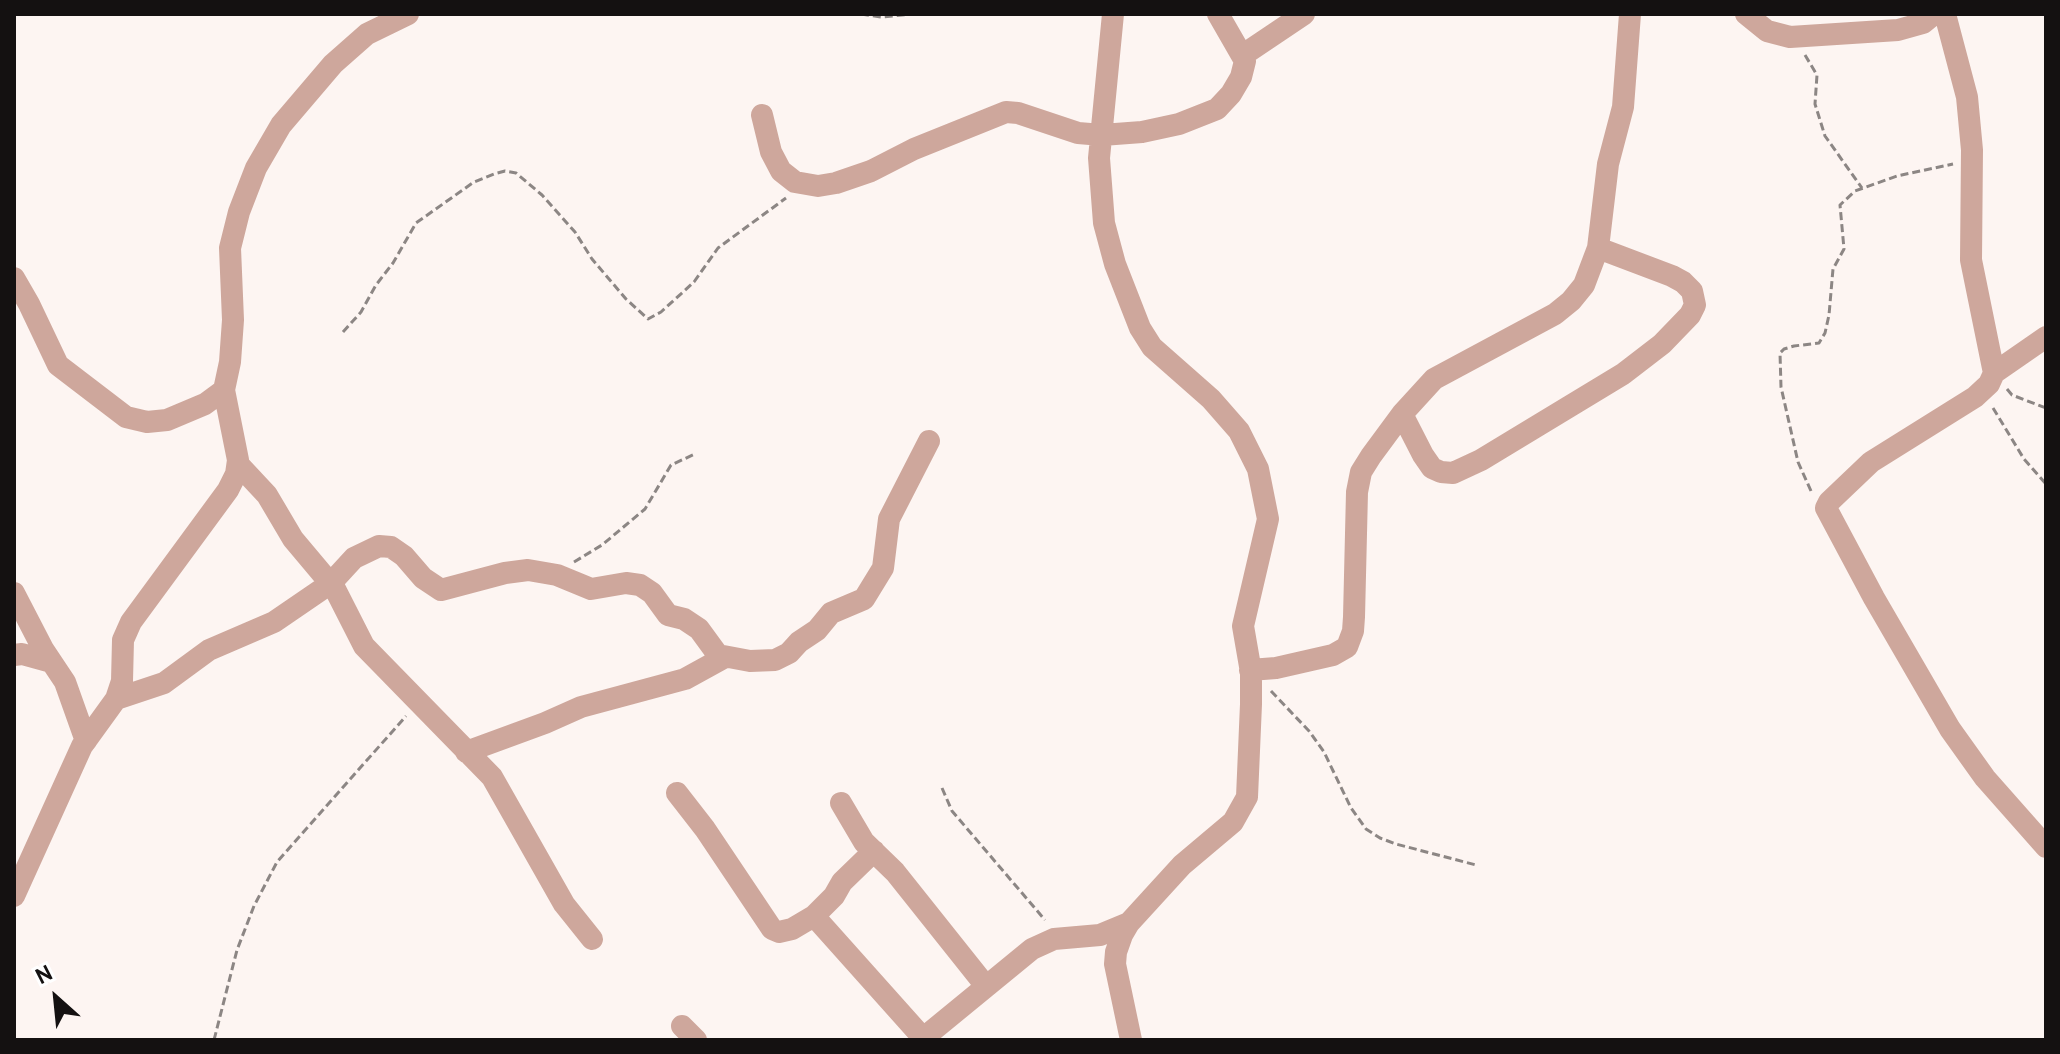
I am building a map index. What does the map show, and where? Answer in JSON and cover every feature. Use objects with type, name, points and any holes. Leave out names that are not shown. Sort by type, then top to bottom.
[{"type":"street","points":[[408,14],[367,34],[333,64],[281,125],[256,168],[239,212],[230,248],[233,331],[224,390],[239,465],[267,495],[293,539],[331,583],[362,644],[500,789],[549,880],[592,939]]},
{"type":"street","points":[[1113,14],[1100,168],[1104,223],[1115,264],[1140,328],[1159,356],[1211,399],[1233,423],[1258,469],[1268,519],[1243,626],[1250,671],[1247,797],[1240,813],[1217,838],[1182,865],[1129,923],[1118,943],[1115,964],[1131,1040]]},
{"type":"street","points":[[762,115],[771,152],[781,171],[791,180],[806,185],[827,185],[871,171],[914,149],[1006,112],[1078,133],[1102,135],[1154,130],[1217,109],[1238,83],[1245,63],[1243,55],[1218,14]]},
{"type":"street","points":[[1243,55],[1304,14]]},
{"type":"street","points":[[1250,671],[1333,655],[1350,643],[1354,617],[1356,506],[1359,481],[1371,456],[1402,414],[1434,379],[1529,329],[1571,301],[1584,285],[1598,248],[1605,180],[1625,93],[1630,14]]},
{"type":"street","points":[[1746,14],[1767,31],[1790,37],[1898,30],[1923,23],[1934,14]]},
{"type":"street","points":[[1945,14],[1967,97],[1972,159],[1971,260],[1988,382]]},
{"type":"street","points":[[1402,414],[1432,468],[1453,473],[1481,460],[1623,374],[1662,344],[1690,315],[1695,305],[1692,291],[1672,276],[1598,248]]},
{"type":"street","points":[[14,278],[58,365],[126,417],[147,422],[178,417],[205,404],[224,390]]},
{"type":"street","points":[[2046,337],[1988,382],[1871,462],[1826,508],[1950,729],[1985,778],[2046,847]]},
{"type":"street","points":[[116,699],[175,678],[209,650],[274,622],[331,583],[350,561],[379,546],[397,550],[423,578],[441,590],[519,571],[540,571],[591,589],[626,583],[646,588],[668,615],[692,623],[717,654],[764,662],[784,656],[817,630],[831,613],[864,599],[883,568],[892,512],[929,441]]},
{"type":"street","points":[[14,896],[25,866],[86,741],[116,699],[122,681],[126,631],[228,490],[239,465]]},
{"type":"street","points":[[14,593],[65,682],[86,741]]},
{"type":"street","points":[[14,655],[22,654],[51,662]]},
{"type":"street","points":[[466,752],[581,707],[685,679],[725,657]]},
{"type":"street","points":[[677,793],[772,929],[782,932],[814,916],[834,896],[842,882],[874,851]]},
{"type":"street","points":[[841,803],[864,842],[911,891],[985,985]]},
{"type":"street","points":[[814,916],[922,1039],[985,985],[1044,942],[1100,935],[1129,923]]},
{"type":"path","points":[[861,14],[881,17],[914,14]]},
{"type":"path","points":[[1790,37],[1815,69],[1818,80],[1815,104],[1825,136],[1862,188]]},
{"type":"path","points":[[1826,508],[1806,483],[1798,462],[1781,387],[1780,353],[1784,349],[1814,345],[1822,340],[1829,315],[1833,269],[1844,249],[1840,205],[1847,196],[1862,188],[1897,176],[1972,159]]},
{"type":"path","points":[[343,332],[361,312],[416,223],[474,182],[494,174],[505,171],[516,173],[542,195],[575,232],[592,259],[626,299],[648,319],[694,282],[703,265],[718,248],[806,185]]},
{"type":"path","points":[[1988,382],[2046,408]]},
{"type":"path","points":[[1988,382],[2024,459],[2046,484]]},
{"type":"path","points":[[562,578],[570,565],[602,545],[645,509],[671,465],[695,454]]},
{"type":"path","points":[[1250,671],[1309,731],[1324,752],[1351,808],[1366,829],[1396,844],[1476,865]]},
{"type":"path","points":[[214,1040],[237,950],[254,906],[277,862],[420,702]]},
{"type":"path","points":[[942,788],[952,811],[1060,938]]}]
